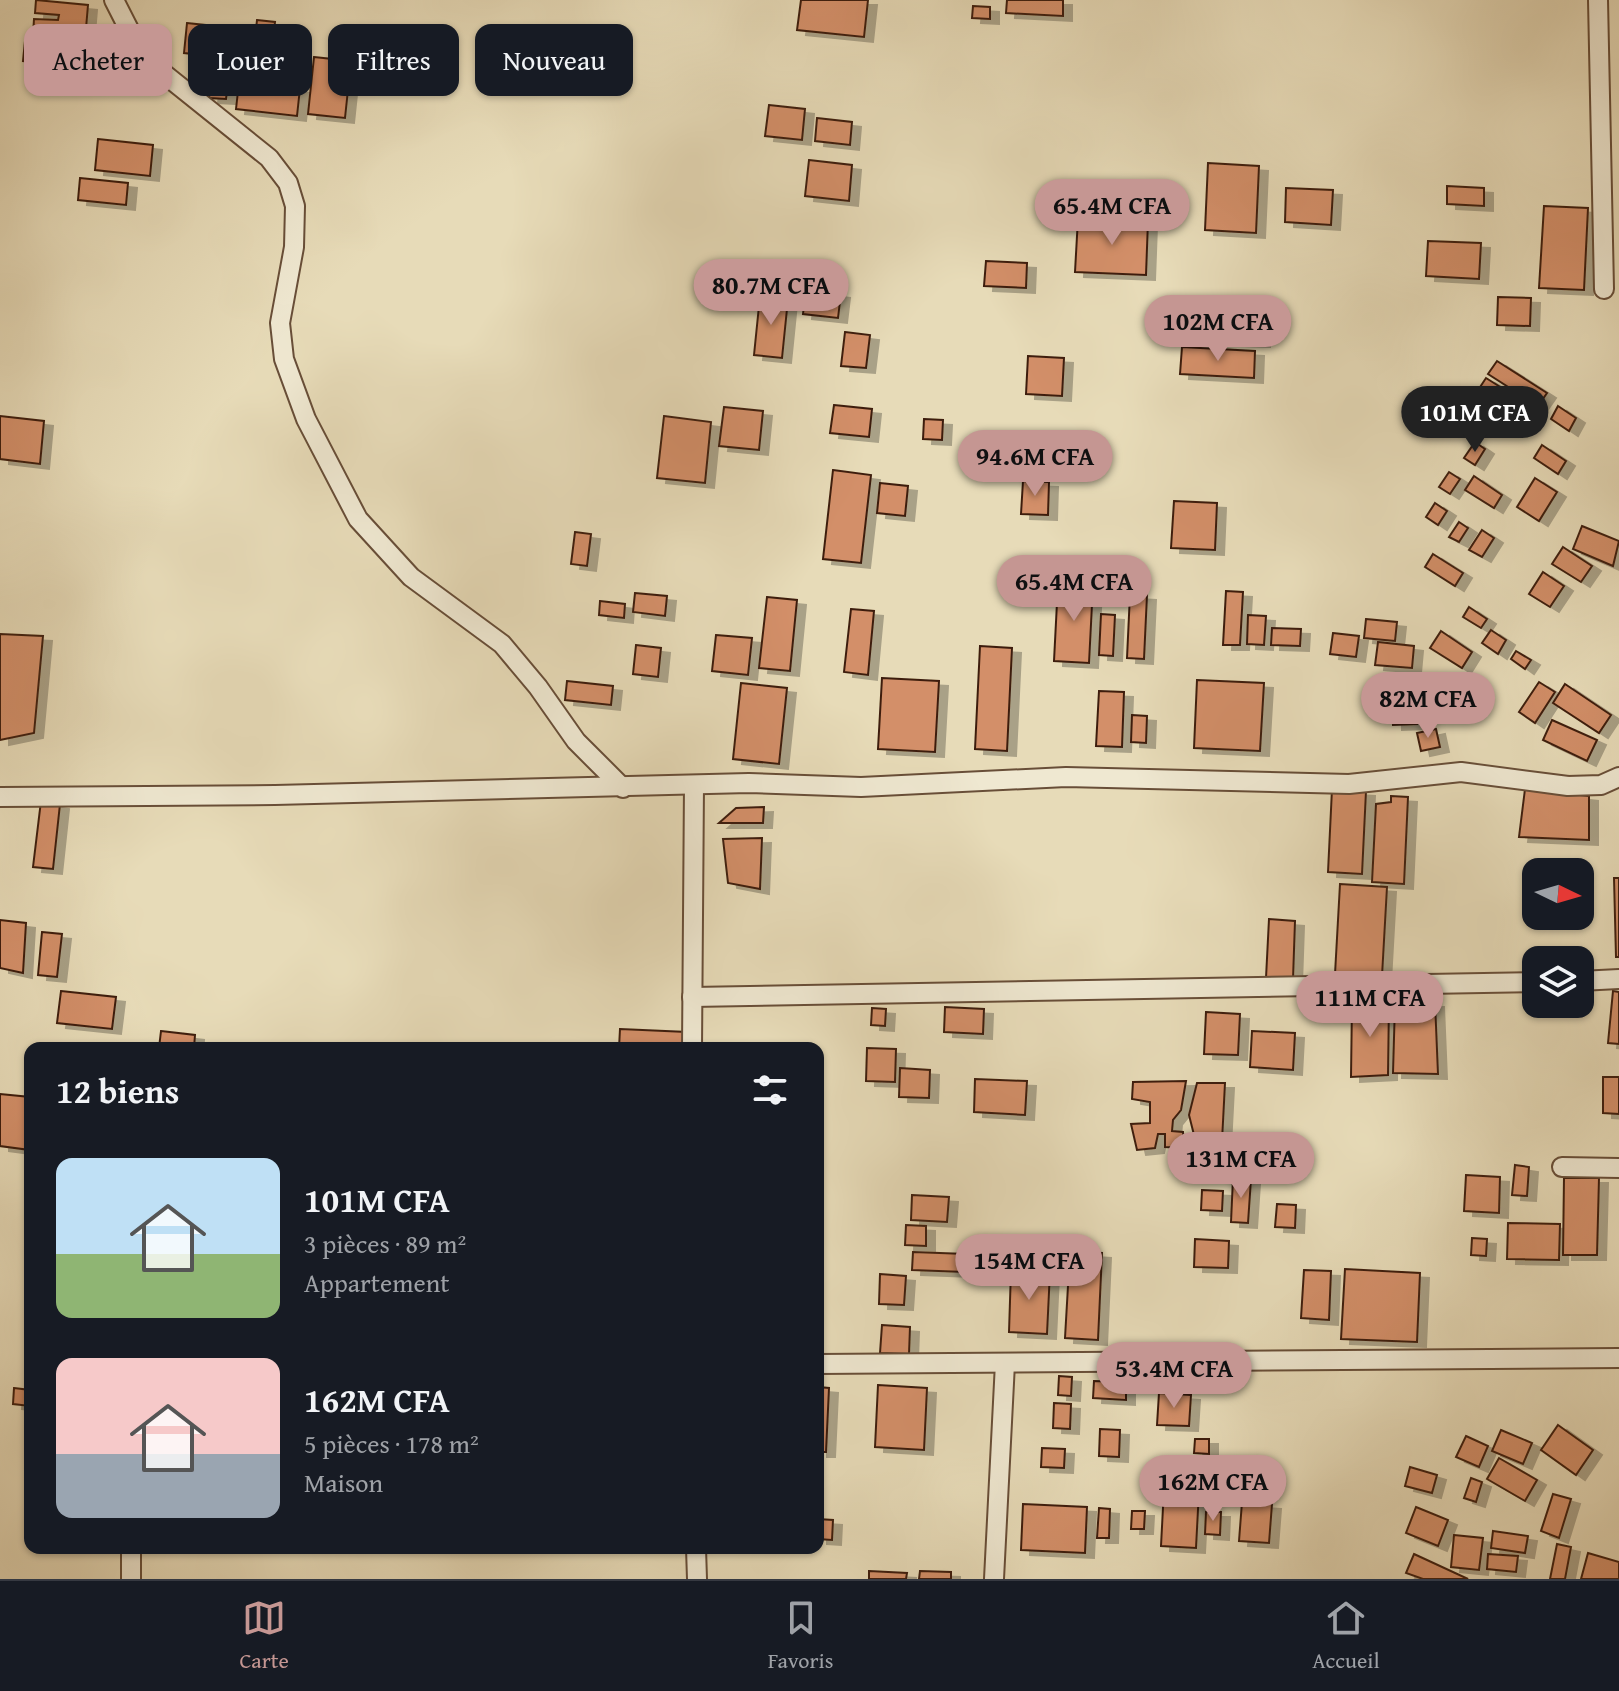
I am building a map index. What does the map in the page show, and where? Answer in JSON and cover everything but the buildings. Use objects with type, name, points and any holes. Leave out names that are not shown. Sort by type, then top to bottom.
[{"type":"street","points":[[114,0],[143,57],[269,158],[288,183],[295,206],[294,247],[280,323],[284,359],[306,419],[358,519],[411,577],[502,644],[538,687],[576,741],[623,788]]},
{"type":"street","points":[[1598,0],[1604,289]]},
{"type":"street","points":[[0,797],[623,788],[749,783],[861,787],[1066,777],[1349,784],[1461,772],[1568,786],[1601,785],[1619,777]]},
{"type":"street","points":[[692,1042],[694,785]]},
{"type":"street","points":[[1594,980],[1619,979]]},
{"type":"street","points":[[692,997],[1522,982]]},
{"type":"street","points":[[1562,1167],[1619,1168]]},
{"type":"street","points":[[824,1364],[1619,1358]]},
{"type":"street","points":[[994,1579],[1005,1363]]},
{"type":"street","points":[[131,1554],[131,1579]]},
{"type":"street","points":[[696,1554],[697,1579]]}]
